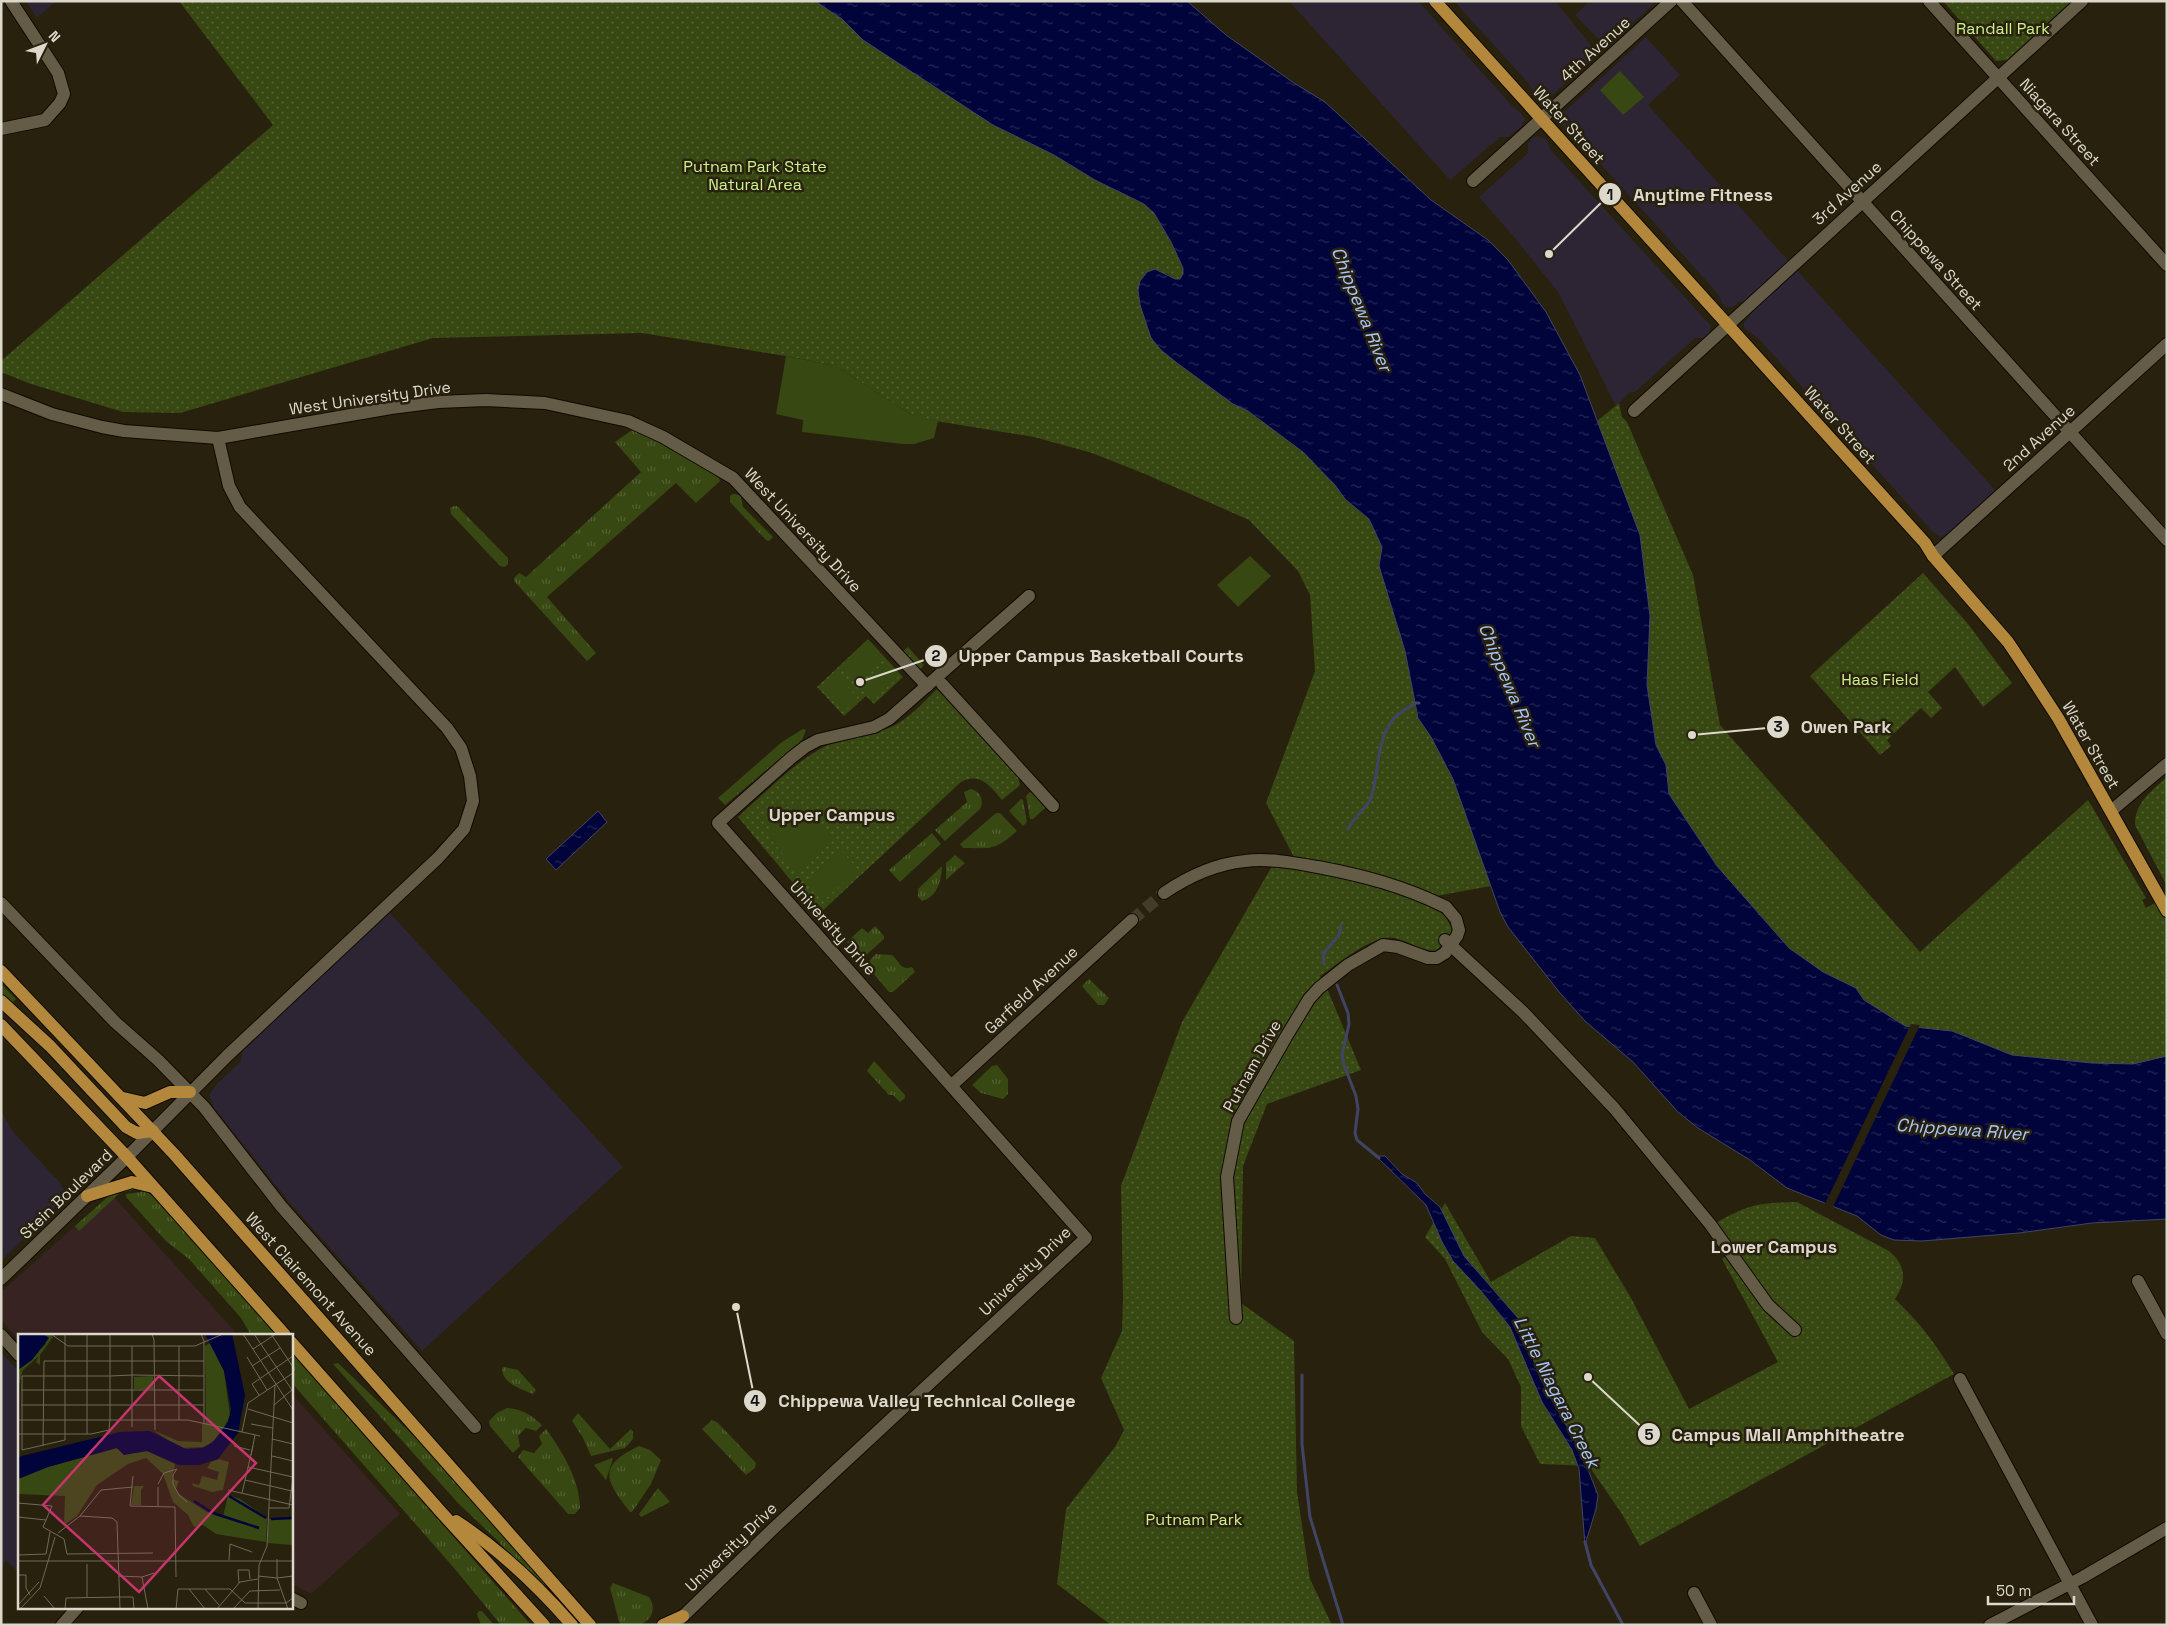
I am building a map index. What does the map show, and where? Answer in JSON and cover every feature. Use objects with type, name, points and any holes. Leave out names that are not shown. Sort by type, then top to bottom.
[{"type":"main road","name":"Water Street","points":[[1435,1],[1924,543],[2012,649],[2058,718],[2167,911]]},
{"type":"main road","name":"West Clairemont Avenue","points":[[1,971],[153,1131],[590,1625]]},
{"type":"main road","points":[[1,1001],[50,1046],[126,1127],[137,1134],[153,1131]]},
{"type":"main road","points":[[1,1025],[156,1188],[284,1334]]},
{"type":"main road","points":[[122,1098],[143,1103],[170,1092],[190,1092]]},
{"type":"main road","points":[[87,1196],[132,1182],[156,1188]]},
{"type":"main road","points":[[292,1343],[544,1625]]},
{"type":"main road","points":[[441,1512],[484,1539],[496,1549],[543,1593],[572,1625]]},
{"type":"main road","points":[[662,1625],[679,1620]]},
{"type":"street","points":[[1,130],[45,120],[60,103],[64,94],[58,73],[11,1]]},
{"type":"street","name":"4th Avenue","points":[[1473,181],[1671,1]]},
{"type":"street","name":"Chippewa Street","points":[[1682,1],[2167,540]]},
{"type":"street","name":"Niagara Street","points":[[1929,1],[2167,265]]},
{"type":"street","name":"3rd Avenue","points":[[1634,411],[2082,1]]},
{"type":"street","name":"2nd Avenue","points":[[1933,556],[2167,344]]},
{"type":"street","name":"West University Drive","points":[[1,394],[52,414],[116,430],[218,438],[391,408],[438,402],[486,400],[545,403],[628,421],[663,436],[733,478],[927,686]]},
{"type":"street","name":"Stein Boulevard","points":[[1,1279],[127,1157],[190,1092],[438,858],[464,829],[473,801],[470,776],[461,748],[446,728],[240,507],[229,486],[218,438]]},
{"type":"street","points":[[927,686],[1029,596]]},
{"type":"street","points":[[942,684],[1053,806]]},
{"type":"street","name":"University Drive","points":[[679,1620],[775,1527],[1086,1238],[718,822],[805,747],[818,740],[874,727],[890,720],[927,686]]},
{"type":"street","points":[[2111,811],[2167,764]]},
{"type":"street","points":[[1164,893],[1195,874],[1224,865],[1260,860],[1369,877],[1406,889],[1446,907],[1451,912],[1458,926],[1458,936],[1448,943],[1523,1012],[1614,1108],[1710,1224],[1759,1294],[1795,1330]]},
{"type":"street","points":[[1,903],[115,1022],[190,1092],[209,1113],[281,1206],[475,1427]]},
{"type":"street","name":"Garfield Avenue","points":[[952,1085],[1132,920]]},
{"type":"street","name":"Putnam Drive","points":[[1236,1318],[1227,1177],[1238,1121],[1309,999],[1332,977],[1383,945],[1398,947],[1428,958],[1436,958],[1445,954],[1448,943]]},
{"type":"street","points":[[2138,1281],[2167,1334]]},
{"type":"street","points":[[1,1335],[18,1354]]},
{"type":"street","points":[[1960,1379],[2092,1625]]},
{"type":"street","points":[[1990,1625],[2069,1584],[2167,1528]]},
{"type":"street","points":[[1694,1593],[1711,1625]]},
{"type":"street","points":[[62,1625],[77,1608]]},
{"type":"shaded area","points":[[26,1],[56,1],[37,18]]},
{"type":"shaded area","points":[[1289,1],[1418,1],[1514,108],[1521,113],[1525,119],[1522,126],[1509,137],[1500,137],[1450,180]]},
{"type":"shaded area","points":[[1454,1],[1555,1],[1598,54],[1550,97],[1541,101],[1534,96],[1530,85]]},
{"type":"shaded area","points":[[1590,1],[1657,1],[1606,47],[1575,15]]},
{"type":"shaded area","points":[[1646,37],[1680,75],[1648,105],[1996,491],[1948,533],[1940,537],[1933,532],[1759,339],[1744,328],[1744,322],[1752,313],[1740,301],[1733,307],[1726,307],[1718,294],[1668,238],[1573,134],[1561,125],[1562,114]]},
{"type":"shaded area","points":[[1537,136],[1547,140],[1550,149],[1711,326],[1709,333],[1704,338],[1695,338],[1635,392],[1630,392],[1616,406],[1558,292],[1479,197],[1528,153],[1528,144],[1532,138]]},
{"type":"shaded area","points":[[390,913],[623,1167],[422,1351],[290,1203],[214,1108],[209,1095],[217,1084],[241,1061],[242,1053],[249,1043]]},
{"type":"shaded area","points":[[1,1111],[14,1133],[61,1184],[65,1192],[61,1202],[1,1261]]},
{"type":"shaded area","points":[[111,1194],[237,1334],[18,1334],[18,1339],[1,1320],[1,1292]]},
{"type":"shaded area","points":[[1,1352],[18,1371],[18,1572],[6,1560],[1,1569]]},
{"type":"shaded area","points":[[292,1394],[400,1514],[311,1594],[292,1584]]},
{"type":"green space","name":"Putnam Park State Natural Area","points":[[179,1],[815,1],[842,19],[863,40],[993,125],[1054,155],[1095,180],[1144,204],[1154,213],[1171,242],[1183,268],[1183,274],[1180,279],[1175,279],[1166,273],[1161,350],[1233,404],[1248,411],[1303,452],[1335,485],[1345,499],[1369,519],[1382,547],[1379,566],[1405,651],[1418,718],[1431,737],[1453,779],[1491,886],[1436,896],[1428,906],[1445,915],[1452,929],[1451,933],[1436,951],[1395,938],[1386,938],[1377,940],[1356,951],[1320,976],[1326,986],[1361,1070],[1267,1104],[1243,1166],[1241,1303],[1294,1341],[1297,1492],[1310,1579],[1332,1625],[1111,1625],[1057,1584],[1066,1509],[1115,1447],[1124,1430],[1101,1378],[1122,1331],[1121,1186],[1182,1022],[1275,861],[1297,863],[1266,803],[1315,671],[1310,595],[1298,571],[1249,520],[1092,453],[1034,437],[924,419],[912,415],[836,366],[642,333],[433,338],[180,413],[123,412],[28,383],[1,372],[1,361],[273,125]]},
{"type":"green space","name":"Randall Park","points":[[1943,1],[2072,1],[2007,60],[1996,61]]},
{"type":"green space","points":[[1620,71],[1644,97],[1623,115],[1600,90]]},
{"type":"green space","points":[[786,356],[836,366],[912,415],[938,421],[934,438],[914,444],[902,444],[802,432],[803,420],[776,414]]},
{"type":"green space","points":[[1619,403],[1622,417],[1627,422],[1693,575],[1720,725],[1920,952],[2088,800],[2146,898],[2142,900],[2146,908],[2167,896],[2167,1057],[2133,1064],[2092,1063],[2012,1055],[1952,1031],[1905,1026],[1864,1000],[1855,988],[1823,972],[1789,948],[1717,866],[1669,794],[1666,765],[1656,745],[1647,685],[1650,616],[1640,535],[1596,422]]},
{"type":"green space","points":[[632,430],[655,440],[687,458],[719,478],[720,481],[696,503],[676,483],[547,597],[596,653],[587,661],[514,581],[514,578],[519,573],[526,577],[641,472],[615,442]]},
{"type":"green space","points":[[733,494],[741,497],[743,507],[773,537],[769,541],[730,502],[730,496]]},
{"type":"green space","points":[[457,506],[508,558],[508,564],[505,567],[500,566],[451,514],[450,508]]},
{"type":"green space","points":[[1250,556],[1271,576],[1238,607],[1217,585]]},
{"type":"green space","name":"Haas Field","points":[[1923,573],[1968,624],[2012,683],[1983,707],[1955,667],[1928,692],[1942,708],[1931,718],[1921,708],[1887,740],[1891,746],[1880,755],[1810,676]]},
{"type":"green space","points":[[868,639],[903,677],[874,704],[866,696],[844,716],[817,687]]},
{"type":"green space","points":[[868,643],[881,658],[857,681],[843,667]]},
{"type":"green space","points":[[908,647],[924,665],[920,669],[903,651]]},
{"type":"green space","points":[[885,662],[898,677],[874,700],[860,685]]},
{"type":"green space","points":[[836,673],[858,699],[843,712],[821,686]]},
{"type":"green space","points":[[937,689],[1018,776],[1020,785],[1002,800],[984,782],[968,779],[961,782],[819,914],[738,817],[787,772],[809,756],[836,742],[878,732],[893,726],[913,712]]},
{"type":"green space","points":[[803,729],[806,730],[802,740],[725,805],[718,798],[782,742]]},
{"type":"green space","points":[[2167,777],[2167,886],[2135,825],[2138,810],[2145,798]]},
{"type":"green space","points":[[971,789],[980,796],[981,808],[945,841],[935,830],[967,802],[964,792]]},
{"type":"green space","points":[[1030,792],[1035,793],[1045,806],[1033,819],[1030,819],[1026,796]]},
{"type":"green space","points":[[1021,799],[1023,800],[1027,822],[1023,826],[1009,811]]},
{"type":"green space","points":[[798,802],[833,841],[798,871],[764,832]]},
{"type":"green space","points":[[996,813],[1000,813],[1017,831],[993,847],[963,848],[960,844]]},
{"type":"green space","points":[[932,833],[941,844],[900,882],[889,870]]},
{"type":"green space","points":[[841,850],[858,870],[824,900],[807,880]]},
{"type":"green space","points":[[955,855],[965,863],[946,880],[946,863]]},
{"type":"green space","points":[[942,866],[938,887],[932,896],[922,901],[918,897],[918,889]]},
{"type":"green space","points":[[875,926],[884,936],[884,939],[864,957],[858,957],[847,942],[862,928],[868,933]]},
{"type":"green space","points":[[876,954],[892,955],[902,967],[912,967],[915,972],[893,992],[889,992],[867,966],[868,962]]},
{"type":"green space","points":[[1089,979],[1109,998],[1104,1005],[1098,1005],[1082,986]]},
{"type":"green space","points":[[1,984],[16,999],[11,1004],[1,994]]},
{"type":"green space","points":[[874,1061],[905,1095],[905,1098],[900,1102],[893,1095],[889,1095],[867,1071]]},
{"type":"green space","points":[[997,1065],[1008,1079],[1008,1094],[1003,1099],[981,1093],[972,1085],[992,1066]]},
{"type":"green space","points":[[134,1187],[133,1190],[120,1193],[79,1231],[75,1226],[111,1194]]},
{"type":"green space","points":[[143,1189],[158,1200],[275,1334],[250,1334],[241,1318],[189,1259],[166,1241],[126,1197],[126,1194],[141,1192]]},
{"type":"green space","points":[[1797,1202],[1895,1256],[1902,1268],[1903,1280],[1895,1299],[1927,1334],[1954,1374],[1640,1546],[1622,1514],[1589,1466],[1540,1464],[1521,1426],[1521,1387],[1508,1359],[1482,1332],[1445,1259],[1425,1237],[1445,1203],[1491,1282],[1571,1236],[1595,1238],[1631,1298],[1689,1409],[1778,1362],[1722,1259],[1736,1249],[1716,1223],[1746,1208],[1773,1203]]},
{"type":"green space","points":[[292,1353],[531,1625],[501,1625],[454,1568],[292,1383]]},
{"type":"green space","points":[[338,1363],[418,1440],[546,1583],[545,1587],[518,1564],[498,1541],[458,1503],[333,1364]]},
{"type":"green space","points":[[502,1368],[518,1370],[536,1390],[533,1394],[509,1382],[503,1374]]},
{"type":"green space","points":[[507,1408],[526,1413],[542,1425],[536,1431],[526,1428],[518,1436],[520,1446],[513,1453],[490,1426],[489,1421],[497,1413]]},
{"type":"green space","points":[[578,1413],[610,1449],[631,1429],[633,1439],[625,1448],[591,1456],[583,1438],[572,1421]]},
{"type":"green space","points":[[712,1420],[718,1423],[756,1463],[755,1468],[746,1475],[702,1429]]},
{"type":"green space","points":[[546,1429],[564,1456],[577,1487],[580,1508],[575,1514],[568,1514],[518,1457],[523,1450],[534,1453],[542,1444],[539,1436]]},
{"type":"green space","points":[[639,1446],[650,1450],[661,1460],[651,1484],[632,1512],[630,1512],[615,1491],[609,1474],[616,1460]]},
{"type":"green space","points":[[613,1459],[606,1480],[594,1465]]},
{"type":"green space","points":[[658,1488],[670,1502],[641,1517],[639,1514]]},
{"type":"green space","points":[[613,1583],[649,1597],[653,1610],[646,1621],[637,1625],[620,1625],[610,1588]]},
{"type":"green space","points":[[479,1611],[482,1611],[494,1625],[481,1625],[477,1614]]},
{"type":"water","name":"Chippewa River","points":[[815,1],[1187,1],[1226,35],[1294,83],[1325,102],[1431,200],[1488,240],[1508,260],[1546,312],[1580,375],[1640,535],[1650,616],[1647,685],[1656,745],[1666,765],[1669,794],[1717,866],[1789,948],[1823,972],[1856,988],[1864,1000],[1905,1026],[1952,1031],[2012,1055],[2092,1063],[2133,1064],[2167,1056],[2167,1219],[2092,1223],[2019,1233],[1922,1241],[1894,1240],[1881,1235],[1857,1216],[1787,1188],[1750,1160],[1698,1128],[1678,1112],[1633,1062],[1585,1021],[1560,993],[1508,927],[1500,912],[1453,779],[1431,737],[1418,718],[1405,651],[1379,566],[1382,547],[1369,519],[1345,499],[1335,485],[1303,452],[1248,411],[1233,404],[1177,363],[1161,350],[1151,338],[1140,305],[1138,290],[1140,281],[1147,272],[1155,269],[1175,279],[1180,279],[1183,274],[1183,268],[1171,242],[1154,213],[1144,204],[1095,180],[1054,155],[993,125],[863,40],[842,19]]},
{"type":"water","points":[[598,811],[607,822],[556,870],[546,859]]},
{"type":"water","points":[[1376,1156],[1385,1156],[1402,1174],[1417,1183],[1425,1194],[1440,1207],[1464,1256],[1518,1318],[1540,1378],[1581,1452],[1598,1495],[1596,1509],[1585,1545],[1579,1469],[1572,1450],[1542,1402],[1510,1327],[1481,1291],[1453,1261],[1442,1242],[1426,1205]]},
{"type":"pier","points":[[1911,1024],[1920,1025],[1832,1209],[1824,1206]]},
{"type":"waterway","name":"Little Niagara Creek","points":[[1348,829],[1371,798],[1381,744],[1389,725],[1400,713],[1415,703],[1419,703]]},
{"type":"waterway","name":"Little Niagara Creek","points":[[1324,964],[1323,954],[1339,935],[1341,925]]},
{"type":"waterway","name":"Little Niagara Creek","points":[[1337,985],[1348,1013],[1349,1024],[1342,1055],[1356,1096],[1358,1109],[1355,1133],[1357,1140],[1379,1158]]},
{"type":"waterway","points":[[1302,1375],[1302,1444],[1310,1517],[1343,1625]]},
{"type":"waterway","name":"Little Niagara Creek","points":[[1585,1542],[1591,1565],[1623,1625]]},
{"type":"tunnel","points":[[1132,920],[1164,893]]},
{"type":"place","name":"Anytime Fitness","points":[[1549,254]]},
{"type":"place","name":"Upper Campus Basketball Courts","points":[[860,682]]},
{"type":"place","name":"Owen Park","points":[[1692,735]]},
{"type":"place","name":"Chippewa Valley Technical College","points":[[736,1307]]},
{"type":"place","name":"Campus Mall Amphitheatre","points":[[1588,1377]]},
{"type":"district","name":"Upper Campus","points":[[832,814]]},
{"type":"district","name":"Lower Campus","points":[[1774,1246]]},
{"type":"park label","name":"Putnam Park","points":[[1194,1519]]}]
